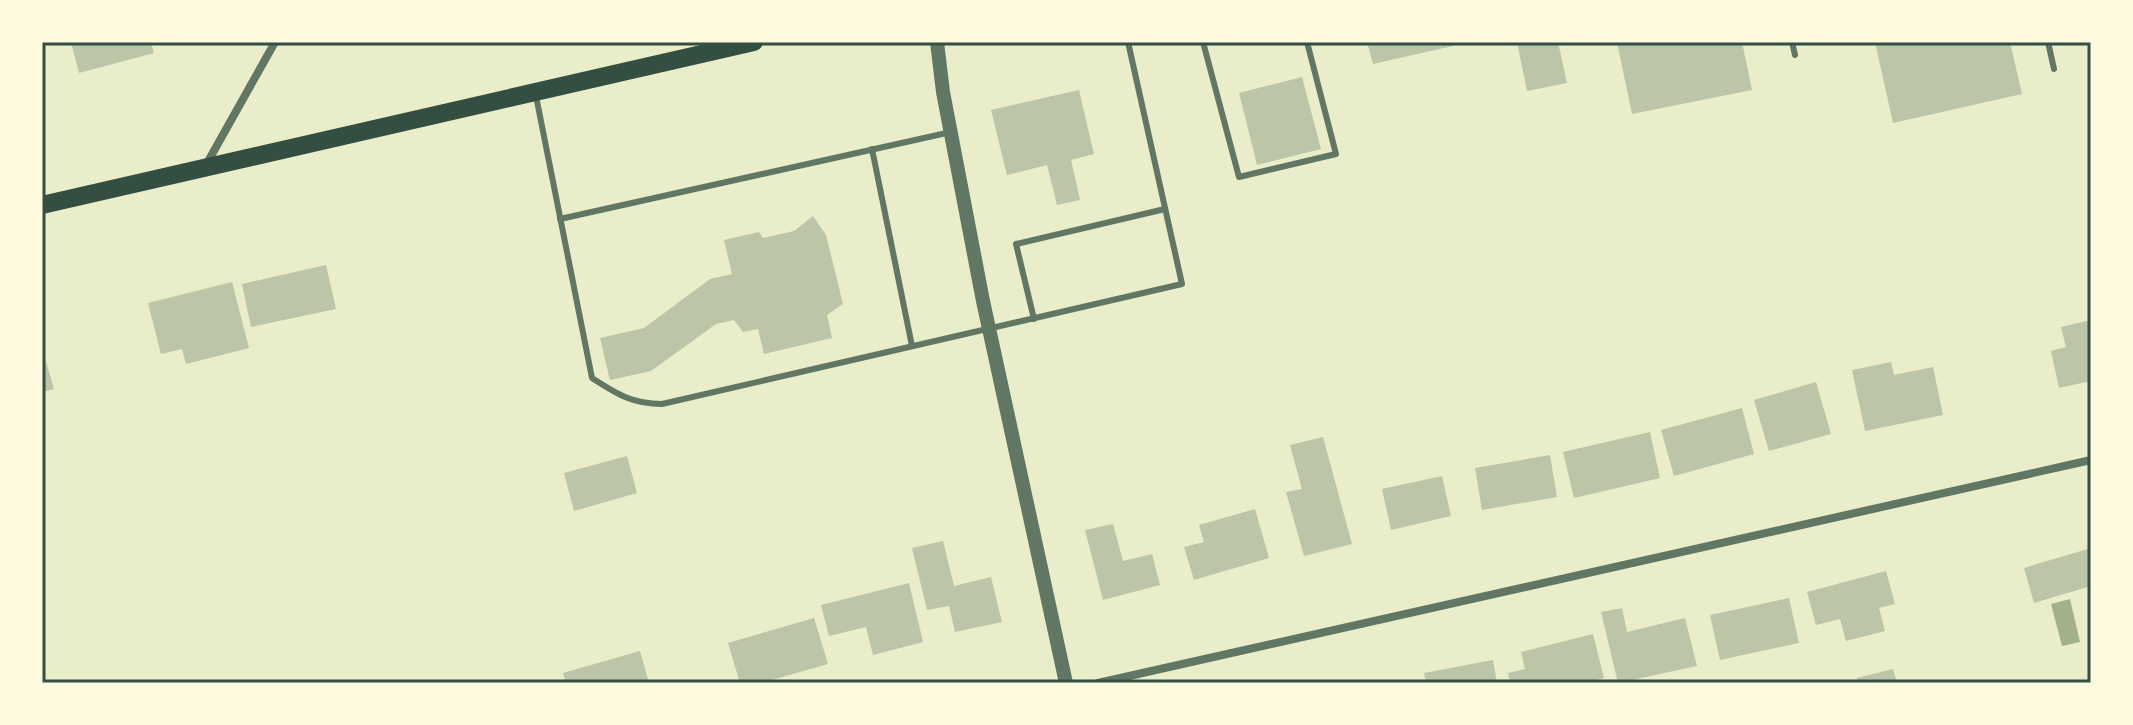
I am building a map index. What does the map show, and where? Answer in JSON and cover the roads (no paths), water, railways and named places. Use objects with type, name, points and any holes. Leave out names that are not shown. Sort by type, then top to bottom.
[{"type":"main road","points":[[42,205],[754,42]]},
{"type":"street","points":[[203,169],[275,42]]},
{"type":"street","points":[[937,42],[951,132],[990,330],[1066,683]]},
{"type":"street","points":[[1098,683],[2091,460]]},
{"type":"lane","points":[[535,92],[592,378],[640,404],[662,404],[1182,284],[1128,42]]},
{"type":"lane","points":[[1203,42],[1239,177],[1336,154],[1307,42]]},
{"type":"lane","points":[[1792,42],[1795,55]]},
{"type":"lane","points":[[2048,42],[2054,69]]},
{"type":"lane","points":[[560,219],[951,132]]},
{"type":"lane","points":[[872,149],[912,346]]},
{"type":"lane","points":[[1034,319],[1016,244],[1165,209]]}]
